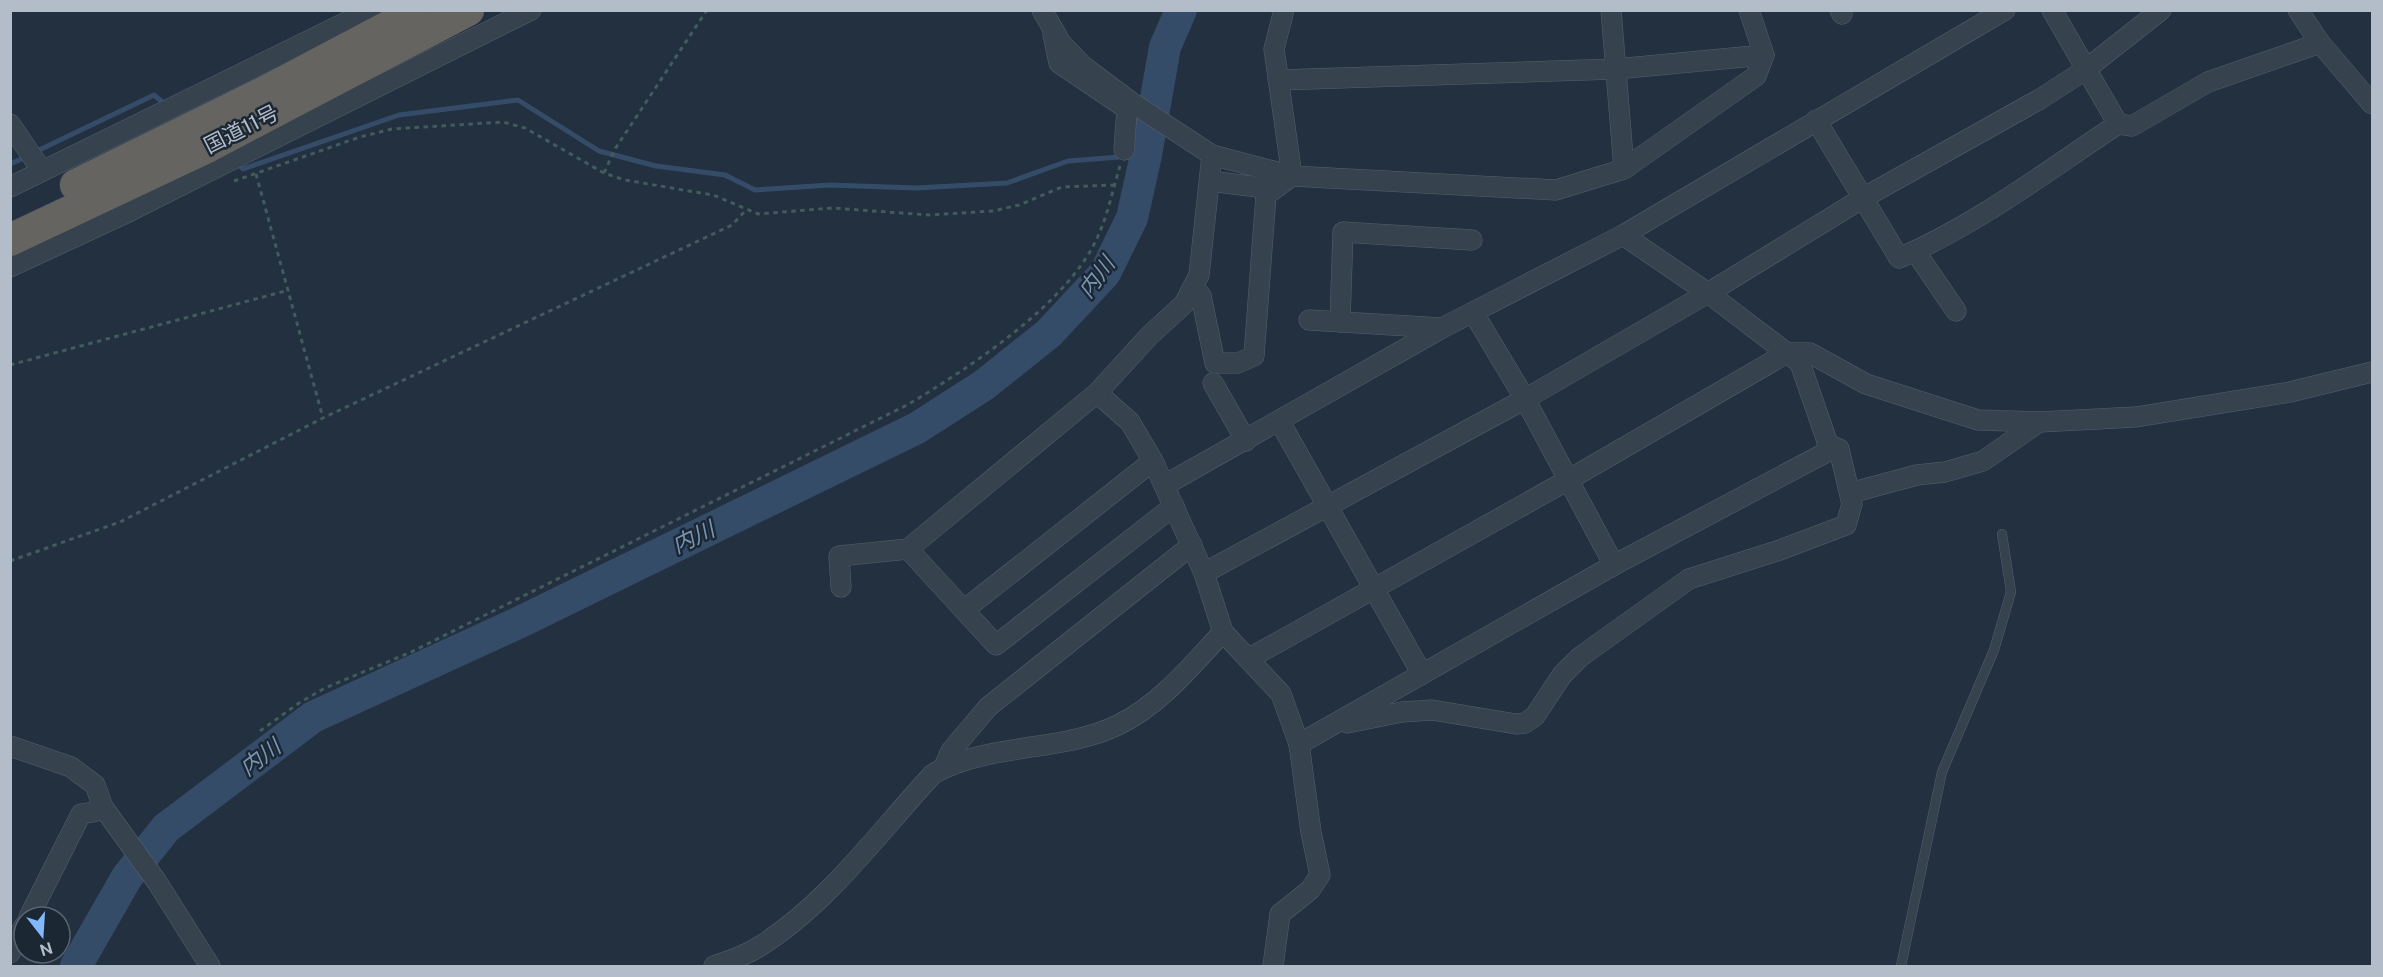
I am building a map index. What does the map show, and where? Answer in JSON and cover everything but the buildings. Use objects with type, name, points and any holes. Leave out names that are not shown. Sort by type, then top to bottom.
[{"type":"highway","name":"国道11号","points":[[10,218],[265,92],[420,10]]},
{"type":"highway","name":"国道11号","points":[[10,240],[205,148],[468,10]]},
{"type":"street","points":[[10,187],[35,161],[371,10]]},
{"type":"street","points":[[10,267],[210,171],[531,10]]},
{"type":"street","points":[[1042,10],[1052,28],[1083,66],[1131,102],[1212,155],[1292,176],[1556,190],[1624,169],[1756,76],[1764,55],[1749,10]]},
{"type":"street","points":[[1284,10],[1274,49],[1292,176]]},
{"type":"street","points":[[1611,10],[1624,169]]},
{"type":"street","points":[[1165,485],[1280,422],[1442,328],[1623,235],[2005,10]]},
{"type":"street","points":[[2052,10],[2118,124]]},
{"type":"street","points":[[1204,573],[1525,399],[1708,293],[1863,198],[2040,99],[2085,70],[2161,10]]},
{"type":"street","points":[[2298,10],[2320,43],[2373,104]]},
{"type":"street","points":[[1052,28],[1059,63],[1127,109],[1124,150]]},
{"type":"street","points":[[1816,120],[1899,258],[1964,226],[2118,124],[2132,126],[2208,81],[2320,43]]},
{"type":"street","points":[[1278,80],[1616,69],[1764,55]]},
{"type":"street","points":[[10,124],[35,161]]},
{"type":"street","points":[[841,587],[839,556],[908,549],[1097,393],[1150,335],[1184,304],[1199,275],[1212,155]]},
{"type":"street","points":[[1192,287],[1201,296],[1215,363],[1238,363],[1254,356],[1266,195],[1292,176]]},
{"type":"street","points":[[1210,181],[1273,189]]},
{"type":"street","points":[[1340,322],[1343,232],[1472,240]]},
{"type":"street","points":[[1299,744],[1614,565],[1825,453],[1828,444],[1800,363],[1708,293],[1623,235]]},
{"type":"street","points":[[1915,251],[1956,311]]},
{"type":"street","points":[[1473,312],[1525,399],[1614,565]]},
{"type":"street","points":[[1309,320],[1442,328]]},
{"type":"street","points":[[1248,659],[1568,480],[1786,353],[1810,353],[1866,384],[1978,420],[2038,422],[2136,417],[2290,392],[2373,372]]},
{"type":"street","points":[[1213,383],[1246,441]]},
{"type":"street","points":[[1097,393],[1130,422],[1153,461],[1204,573],[1223,632],[1281,694],[1299,744],[1311,832],[1320,875],[1310,890],[1280,914],[1274,966]]},
{"type":"street","points":[[1280,422],[1422,674]]},
{"type":"street","points":[[1850,493],[1917,475],[1945,472],[1983,461],[2038,422]]},
{"type":"street","points":[[1330,726],[1402,712],[1432,710],[1516,724],[1526,723],[1535,716],[1562,675],[1580,657],[1689,579],[1846,525],[1852,504],[1850,493],[1839,449],[1828,444]]},
{"type":"street","points":[[964,610],[1153,461]]},
{"type":"street","points":[[908,549],[996,645],[1174,506]]},
{"type":"street","points":[[943,769],[951,751],[988,707],[1192,545]]},
{"type":"street","points":[[714,966],[756,948],[798,916],[846,872],[918,790],[943,769],[1000,753],[1063,741],[1117,726],[1161,698],[1223,632]]},
{"type":"street","points":[[10,746],[71,767],[95,785],[103,807],[157,882],[210,966]]},
{"type":"street","points":[[35,905],[81,813],[93,812],[103,807]]},
{"type":"lane","points":[[1901,966],[1942,772],[1994,650],[2012,592],[2002,534]]},
{"type":"path","points":[[604,173],[615,149],[707,10]]},
{"type":"path","points":[[210,171],[218,178],[233,182],[360,136],[423,124],[503,122],[525,128],[604,173],[625,180],[713,195],[745,211],[758,214],[832,208],[929,215],[993,211],[1019,205],[1062,187],[1114,185]]},
{"type":"path","points":[[260,731],[299,703],[325,688],[422,647],[909,404],[945,382],[978,360],[1032,316],[1080,266],[1098,236],[1118,173]]},
{"type":"path","points":[[256,174],[323,418]]},
{"type":"path","points":[[10,561],[120,522],[323,418],[732,225],[745,211]]},
{"type":"path","points":[[10,365],[289,290]]},
{"type":"waterway","name":"内川","points":[[76,966],[127,877],[166,828],[313,717],[518,623],[917,428],[984,385],[1049,333],[1105,273],[1132,218],[1146,155],[1165,47],[1181,10]]},
{"type":"waterway","points":[[35,152],[154,95],[167,106]]},
{"type":"waterway","points":[[237,163],[243,169],[399,115],[518,100],[599,151],[656,166],[725,175],[755,190],[830,185],[917,188],[1007,183],[1068,161],[1146,155]]},
{"type":"waterway","points":[[10,164],[26,157]]}]
